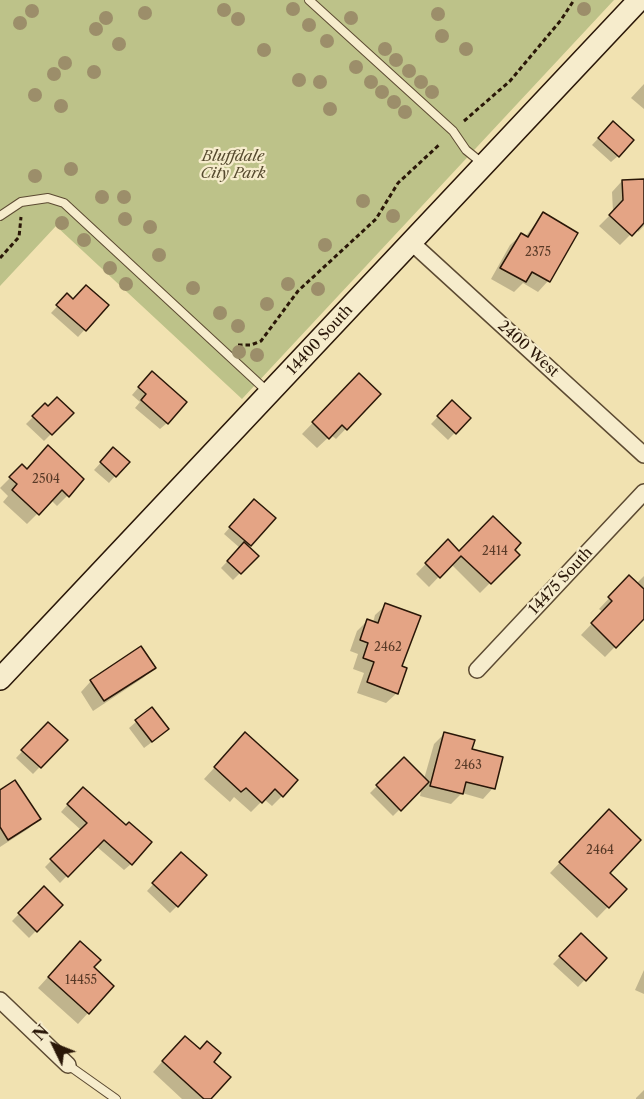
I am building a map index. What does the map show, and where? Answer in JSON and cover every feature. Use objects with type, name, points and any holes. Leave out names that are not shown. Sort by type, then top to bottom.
[{"type":"main road","name":"14400 South","points":[[0,679],[639,0]]},
{"type":"street","name":"2400 West","points":[[412,243],[644,455]]},
{"type":"street","name":"14475 South","points":[[477,670],[644,492]]},
{"type":"street","points":[[0,1000],[68,1065]]},
{"type":"lane","points":[[309,0],[453,132],[466,150],[484,166]]},
{"type":"lane","points":[[0,216],[21,202],[48,198],[64,203],[270,393]]},
{"type":"lane","points":[[68,1065],[116,1099]]},
{"type":"path","points":[[464,122],[510,81],[561,20],[574,0]]},
{"type":"path","points":[[232,341],[240,346],[261,341],[298,291],[376,219],[398,183],[440,144]]},
{"type":"path","points":[[0,258],[19,237],[22,218],[12,208]]},
{"type":"green space","name":"Bluffdale City Park","points":[[0,0],[614,0],[242,399],[56,226],[0,286]]},
{"type":"building","points":[[613,121],[634,140],[619,157],[598,138]]},
{"type":"building","points":[[644,179],[644,223],[632,236],[609,215],[623,200],[622,180]]},
{"type":"building","points":[[543,212],[578,233],[550,282],[532,272],[526,282],[500,268],[521,233],[528,237]]},
{"type":"building","points":[[86,285],[109,305],[86,331],[56,305],[67,293],[73,299]]},
{"type":"building","points":[[152,371],[187,402],[168,424],[141,400],[146,394],[138,387]]},
{"type":"building","points":[[359,373],[381,394],[347,430],[342,425],[329,439],[312,422]]},
{"type":"building","points":[[57,397],[74,413],[52,435],[32,416],[45,403],[48,406]]},
{"type":"building","points":[[452,400],[471,418],[456,434],[437,416]]},
{"type":"building","points":[[48,445],[84,479],[69,497],[62,490],[39,515],[12,490],[17,484],[9,477],[22,464],[27,469]]},
{"type":"building","points":[[113,447],[130,462],[116,477],[100,462]]},
{"type":"building","points":[[254,499],[276,518],[251,546],[229,527]]},
{"type":"building","points":[[493,516],[521,543],[515,550],[520,555],[491,584],[461,556],[440,578],[425,563],[448,539],[459,551]]},
{"type":"building","points":[[244,542],[259,556],[241,574],[227,561]]},
{"type":"building","points":[[629,575],[644,589],[644,619],[616,648],[591,623],[612,601],[608,597]]},
{"type":"building","points":[[385,603],[421,616],[402,666],[407,668],[398,694],[367,682],[374,662],[363,658],[368,643],[360,640],[367,619],[378,623]]},
{"type":"building","points":[[141,646],[156,668],[104,701],[90,680]]},
{"type":"building","points":[[152,707],[169,729],[152,742],[135,720]]},
{"type":"building","points":[[48,722],[68,740],[41,768],[21,750]]},
{"type":"building","points":[[245,732],[298,780],[283,797],[275,789],[262,803],[246,788],[241,792],[214,767]]},
{"type":"building","points":[[444,732],[475,740],[472,749],[503,757],[495,789],[466,782],[463,794],[430,786]]},
{"type":"building","points":[[404,757],[429,782],[401,811],[376,785]]},
{"type":"building","points":[[15,780],[41,819],[8,840],[0,827],[0,790]]},
{"type":"building","points":[[83,787],[126,825],[129,822],[152,842],[132,865],[104,840],[68,877],[50,859],[87,823],[67,804]]},
{"type":"building","points":[[609,809],[641,840],[610,873],[627,889],[609,908],[559,862]]},
{"type":"building","points":[[181,852],[207,875],[178,907],[152,883]]},
{"type":"building","points":[[44,886],[63,905],[37,932],[18,913]]},
{"type":"building","points":[[581,933],[607,958],[586,981],[559,956]]},
{"type":"building","points":[[80,941],[101,960],[94,967],[114,986],[89,1014],[48,977]]},
{"type":"building","points":[[185,1036],[200,1049],[207,1041],[221,1053],[214,1062],[231,1077],[211,1099],[204,1099],[162,1061]]}]
